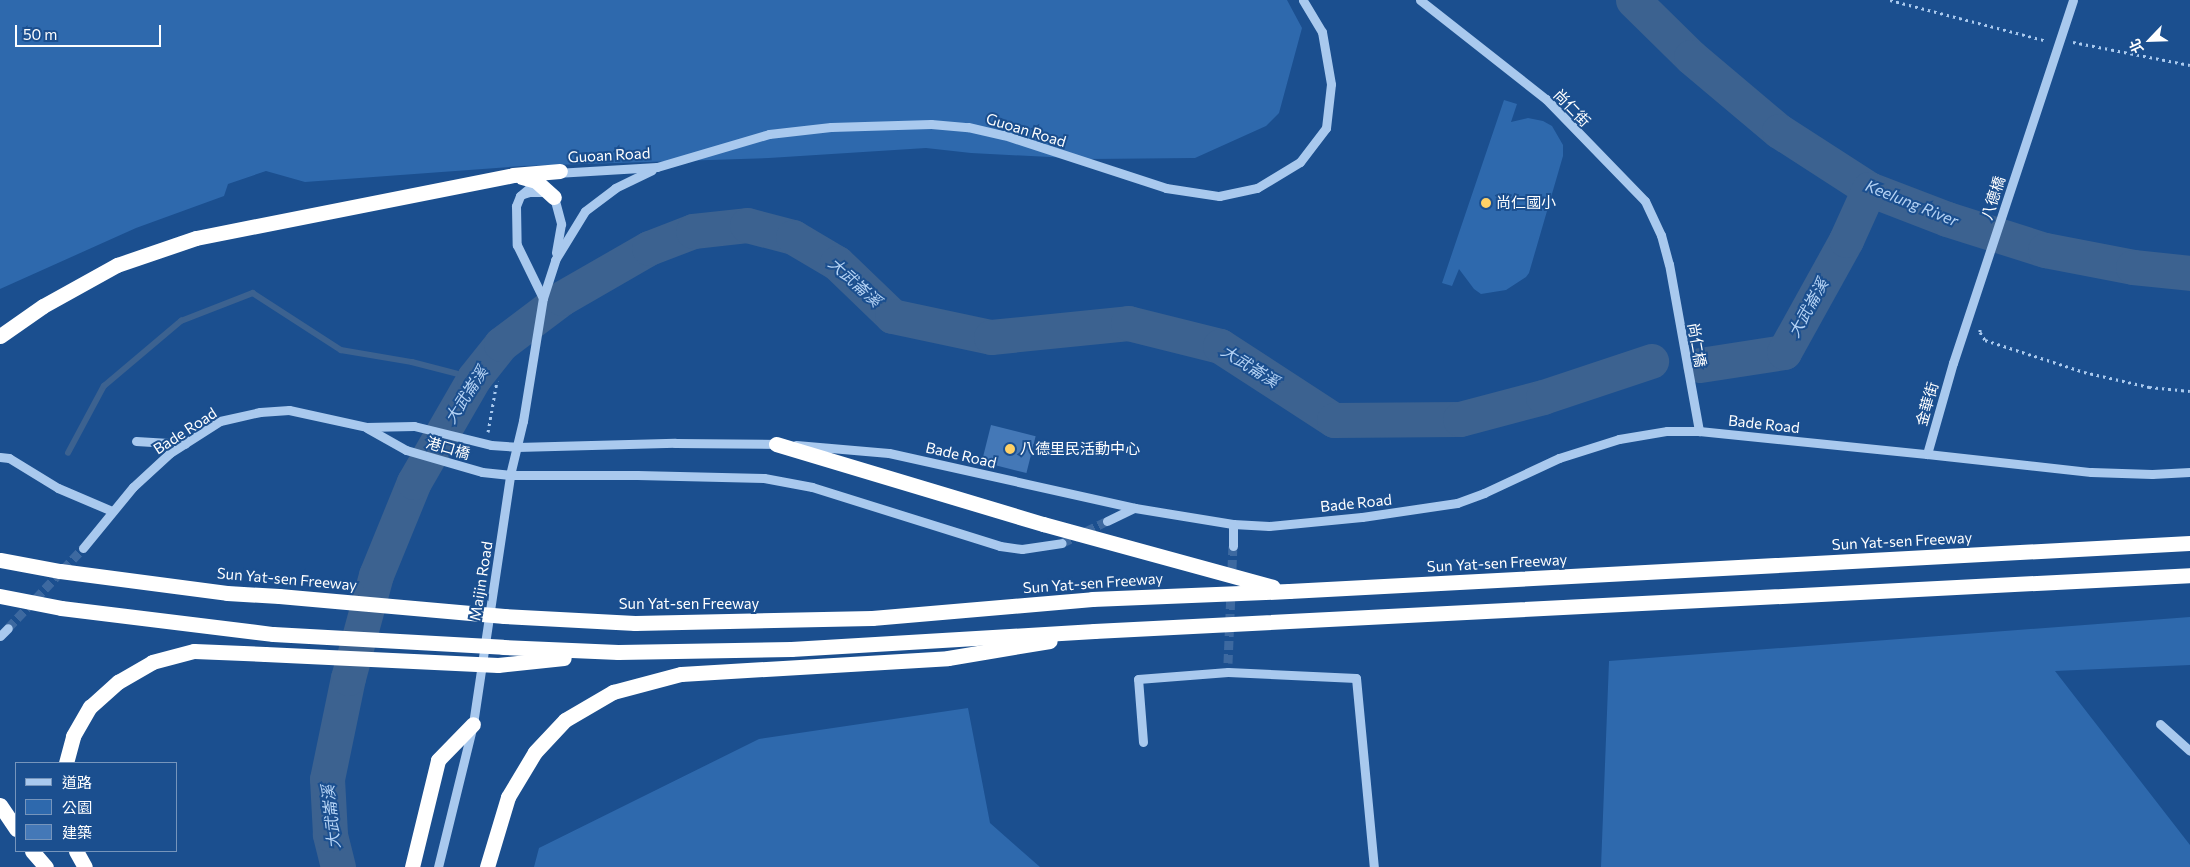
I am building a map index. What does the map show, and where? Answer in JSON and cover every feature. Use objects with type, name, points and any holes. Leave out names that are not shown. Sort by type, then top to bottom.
[{"type":"highway","points":[[0,336],[43,306],[117,265],[196,238],[513,175],[560,171]]},
{"type":"highway","points":[[513,175],[536,181],[554,197]]},
{"type":"highway","points":[[776,444],[1043,524],[1289,591]]},
{"type":"highway","name":"Sun Yat-sen Freeway","points":[[0,560],[60,571],[208,590],[504,616],[635,623],[762,622],[872,618],[1092,599],[1289,591],[2190,543]]},
{"type":"highway","points":[[0,596],[61,608],[273,634],[618,652],[791,650],[1094,631],[2190,575]]},
{"type":"highway","points":[[487,867],[508,797],[535,752],[565,720],[613,692],[681,674],[948,658],[1036,644],[1094,631]]},
{"type":"highway","points":[[66,762],[73,736],[90,707],[118,682],[152,662],[194,651],[498,664],[618,652]]},
{"type":"highway","points":[[412,867],[438,760],[473,724]]},
{"type":"highway","points":[[0,805],[15,828]]},
{"type":"highway","points":[[33,852],[46,867]]},
{"type":"highway","points":[[77,852],[85,867]]},
{"type":"street","name":"Guoan Road","points":[[560,171],[656,167],[769,134],[831,127],[930,124],[968,126],[1166,188],[1219,196],[1257,188],[1300,162],[1326,128],[1331,84],[1322,32],[1303,0]]},
{"type":"street","name":"尚仁街","points":[[1420,0],[1546,99],[1645,201],[1661,235],[1669,264]]},
{"type":"street","name":"八德橋","points":[[1953,363],[2073,0]]},
{"type":"street","name":"Maijin Road","points":[[438,867],[473,724],[510,475],[523,421],[543,298],[554,260],[586,211],[615,188],[656,167]]},
{"type":"street","points":[[543,298],[517,245],[516,206],[520,196],[536,181],[560,171]]},
{"type":"street","points":[[520,196],[529,192],[545,192],[554,197],[561,224],[554,260]]},
{"type":"street","name":"尚仁橋","points":[[1669,264],[1698,432]]},
{"type":"street","name":"金華街","points":[[1927,454],[1953,363]]},
{"type":"street","name":"Bade Road","points":[[83,548],[132,488],[170,453],[220,421],[260,412],[289,410],[366,427]]},
{"type":"street","name":"港口橋","points":[[366,427],[414,426],[491,445],[517,447]]},
{"type":"street","name":"港口橋","points":[[366,427],[406,450],[482,472],[510,475]]},
{"type":"street","name":"Bade Road","points":[[517,447],[676,442],[776,444],[889,454],[1134,508],[1233,524],[1269,526],[1362,518],[1457,503],[1484,493],[1559,458],[1619,439],[1667,431],[1698,432],[2119,474],[2190,472]]},
{"type":"street","points":[[136,441],[185,444]]},
{"type":"street","points":[[0,456],[9,458],[58,488],[112,511]]},
{"type":"street","points":[[510,475],[764,478],[812,487],[1000,546],[1022,549],[1062,544]]},
{"type":"street","points":[[1107,521],[1134,508]]},
{"type":"street","points":[[1233,524],[1233,546]]},
{"type":"street","points":[[0,636],[8,628]]},
{"type":"street","points":[[1144,742],[1138,679],[1228,667],[1356,678],[1374,867]]},
{"type":"street","points":[[2160,724],[2190,751]]},
{"type":"path","points":[[1890,0],[2046,41]]},
{"type":"path","points":[[2074,42],[2190,65]]},
{"type":"path","points":[[1980,332],[1985,340],[2084,372],[2149,387],[2190,391]]},
{"type":"path","points":[[488,432],[497,381]]},
{"type":"green space","points":[[0,0],[1287,0],[1302,28],[1279,113],[1266,126],[1195,158],[1089,159],[971,153],[926,148],[769,158],[522,166],[305,182],[266,171],[228,184],[224,196],[136,228],[0,289]]},
{"type":"green space","points":[[1504,100],[1517,104],[1511,122],[1528,118],[1543,121],[1552,126],[1563,145],[1563,156],[1529,273],[1506,290],[1481,294],[1474,289],[1459,269],[1452,286],[1442,283]]},
{"type":"green space","points":[[2190,617],[2190,665],[2055,671],[2190,845],[2190,867],[1601,867],[1609,661]]},
{"type":"green space","points":[[968,708],[990,823],[1040,867],[534,867],[539,848],[759,739]]},
{"type":"building","name":"八德里民活動中心","points":[[991,425],[1036,436],[1026,473],[982,462]]},
{"type":"waterway","name":"Keelung River","points":[[1633,0],[1691,57],[1779,131],[1869,189],[1947,219],[2045,250],[2133,267],[2190,273]]},
{"type":"waterway","name":"大武崙溪","points":[[1700,365],[1784,352],[1846,240],[1869,189]]},
{"type":"waterway","name":"大武崙溪","points":[[338,867],[330,834],[327,779],[348,678],[376,575],[414,482],[474,378],[501,344],[562,298],[649,248],[693,231],[747,225],[793,237],[837,263],[892,316],[991,337],[1128,323],[1220,346],[1334,420],[1460,419],[1543,397],[1651,361]]},
{"type":"waterway","points":[[68,453],[104,386],[181,321],[253,293],[341,350],[412,362],[474,378]]},
{"type":"tunnel","points":[[1062,543],[1107,521]]},
{"type":"tunnel","points":[[1228,663],[1233,546]]},
{"type":"tunnel","points":[[8,628],[83,548]]},
{"type":"place","name":"尚仁國小","points":[[1486,203]]},
{"type":"place","name":"八德里民活動中心","points":[[1010,449]]}]
